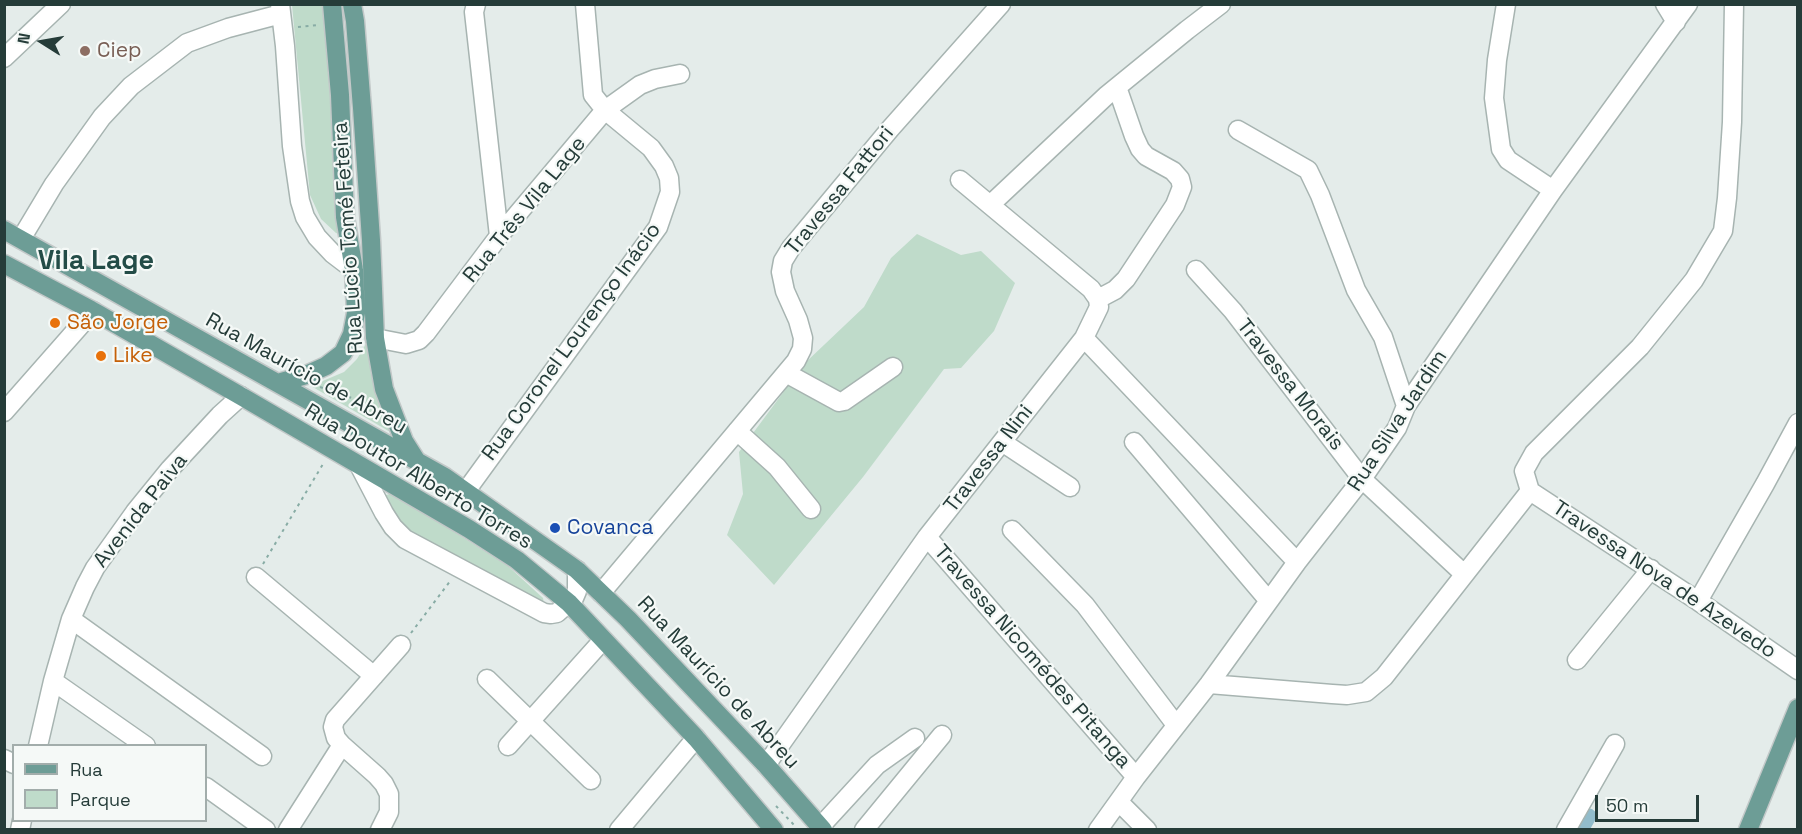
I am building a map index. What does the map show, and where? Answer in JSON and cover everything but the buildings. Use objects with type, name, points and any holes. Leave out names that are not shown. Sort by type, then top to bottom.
[{"type":"main road","name":"Rua Lúcio Tomé Feteira","points":[[352,4],[372,240],[375,338],[384,389],[404,441],[417,462]]},
{"type":"main road","name":"Rua Lúcio Tomé Feteira","points":[[278,383],[326,366],[343,353],[352,334],[356,313],[354,270],[345,217],[333,14]]},
{"type":"main road","name":"Rua Maurício de Abreu","points":[[4,230],[445,477],[577,570],[601,592],[766,765],[821,828]]},
{"type":"main road","name":"Rua Doutor Alberto Torres","points":[[4,264],[93,311],[241,396],[470,529],[508,554],[569,603],[696,738],[774,830]]},
{"type":"main road","points":[[1748,830],[1793,734],[1797,708]]},
{"type":"street","points":[[4,58],[61,4]]},
{"type":"street","points":[[476,4],[474,12],[499,236]]},
{"type":"street","name":"Rua Coronel Lourenço Inácio","points":[[466,491],[658,227],[670,192],[669,178],[664,166],[651,148],[604,110],[593,95],[585,4]]},
{"type":"street","name":"Travessa Fattori","points":[[601,592],[796,361],[802,349],[803,338],[782,281],[783,261],[890,129],[1000,4]]},
{"type":"street","points":[[990,205],[1117,87],[1221,4]]},
{"type":"street","points":[[1506,4],[1497,60],[1494,98],[1501,149],[1508,160],[1553,190]]},
{"type":"street","points":[[1665,4],[1676,22]]},
{"type":"street","name":"Rua Silva Jardim","points":[[1098,830],[1136,777],[1209,684],[1297,562],[1362,479],[1397,428],[1406,406],[1553,190],[1688,4]]},
{"type":"street","points":[[1209,684],[1347,695],[1366,692],[1384,677],[1530,491],[1524,471],[1534,453],[1640,347],[1694,279],[1722,231],[1727,198],[1732,123],[1734,4]]},
{"type":"street","points":[[21,239],[54,184],[102,117],[131,86],[187,43],[238,25],[281,16],[292,146],[300,201],[305,217],[317,237],[333,254],[354,270]]},
{"type":"street","name":"Rua Três Vila Lage","points":[[375,338],[406,344],[419,340],[499,236],[593,127],[604,110],[640,85],[655,79],[680,74]]},
{"type":"street","points":[[960,180],[1091,289],[1098,299],[1115,290],[1126,279],[1175,205],[1182,187],[1180,179],[1173,171],[1146,156],[1140,148],[1117,87]]},
{"type":"street","points":[[1238,130],[1308,170],[1320,195],[1356,290],[1383,338],[1406,406]]},
{"type":"street","name":"Travessa Morais","points":[[1196,270],[1233,311],[1362,479],[1464,574]]},
{"type":"street","name":"Travessa Nini","points":[[766,765],[927,537],[1084,338],[1099,308],[1098,299]]},
{"type":"street","points":[[4,412],[93,311]]},
{"type":"street","points":[[1084,338],[1297,562]]},
{"type":"street","points":[[786,373],[839,402],[844,401],[893,367]]},
{"type":"street","name":"Avenida Paiva","points":[[38,744],[53,681],[71,619],[95,568],[170,469],[220,415],[241,396]]},
{"type":"street","points":[[1698,601],[1797,423]]},
{"type":"street","points":[[737,431],[777,467],[811,509]]},
{"type":"street","points":[[1002,442],[1070,487]]},
{"type":"street","points":[[1134,442],[1269,601]]},
{"type":"street","points":[[359,465],[393,527],[405,539],[544,613],[551,615],[557,613],[574,598],[577,570]]},
{"type":"street","name":"Travessa Nova de Azevedo","points":[[1530,491],[1651,569],[1797,670]]},
{"type":"street","points":[[1012,530],[1085,605],[1176,725]]},
{"type":"street","name":"Travessa Nicomédes Pitanga","points":[[927,537],[1136,777]]},
{"type":"street","points":[[1577,660],[1651,569]]},
{"type":"street","points":[[256,577],[374,676]]},
{"type":"street","points":[[71,619],[262,756]]},
{"type":"street","points":[[508,746],[603,640]]},
{"type":"street","points":[[380,830],[389,812],[389,794],[384,784],[342,745],[334,733],[335,720],[401,645]]},
{"type":"street","points":[[487,679],[591,780]]},
{"type":"street","points":[[53,681],[143,744]]},
{"type":"street","points":[[864,830],[942,735]]},
{"type":"street","points":[[619,830],[696,738]]},
{"type":"street","points":[[821,828],[877,765],[915,738]]},
{"type":"street","points":[[1566,830],[1615,744]]},
{"type":"street","points":[[288,830],[342,745]]},
{"type":"street","points":[[207,788],[266,830]]},
{"type":"street","points":[[1119,802],[1147,830]]},
{"type":"path","points":[[281,16],[333,14]]},
{"type":"path","points":[[320,387],[392,411]]},
{"type":"path","points":[[256,577],[323,464]]},
{"type":"path","points":[[401,645],[460,569]]},
{"type":"green space","points":[[292,5],[325,5],[342,235],[336,233],[321,219],[310,195]]},
{"type":"green space","points":[[917,234],[961,255],[981,251],[1015,283],[994,331],[961,368],[944,369],[863,477],[774,585],[727,535],[743,494],[739,452],[805,363],[864,307],[891,258]]},
{"type":"green space","points":[[367,342],[371,375],[392,433],[311,386],[344,372],[357,359]]},
{"type":"green space","points":[[393,493],[508,566],[543,598],[544,604],[408,533],[400,525],[385,500],[386,495]]},
{"type":"waterway","points":[[1581,830],[1589,816]]},
{"type":"place","name":"Ciep","points":[[85,51]]},
{"type":"place","name":"São Jorge","points":[[55,323]]},
{"type":"place","name":"Like","points":[[101,356]]},
{"type":"place","name":"Covanca","points":[[555,528]]},
{"type":"district","name":"Vila Lage","points":[[96,262]]}]
